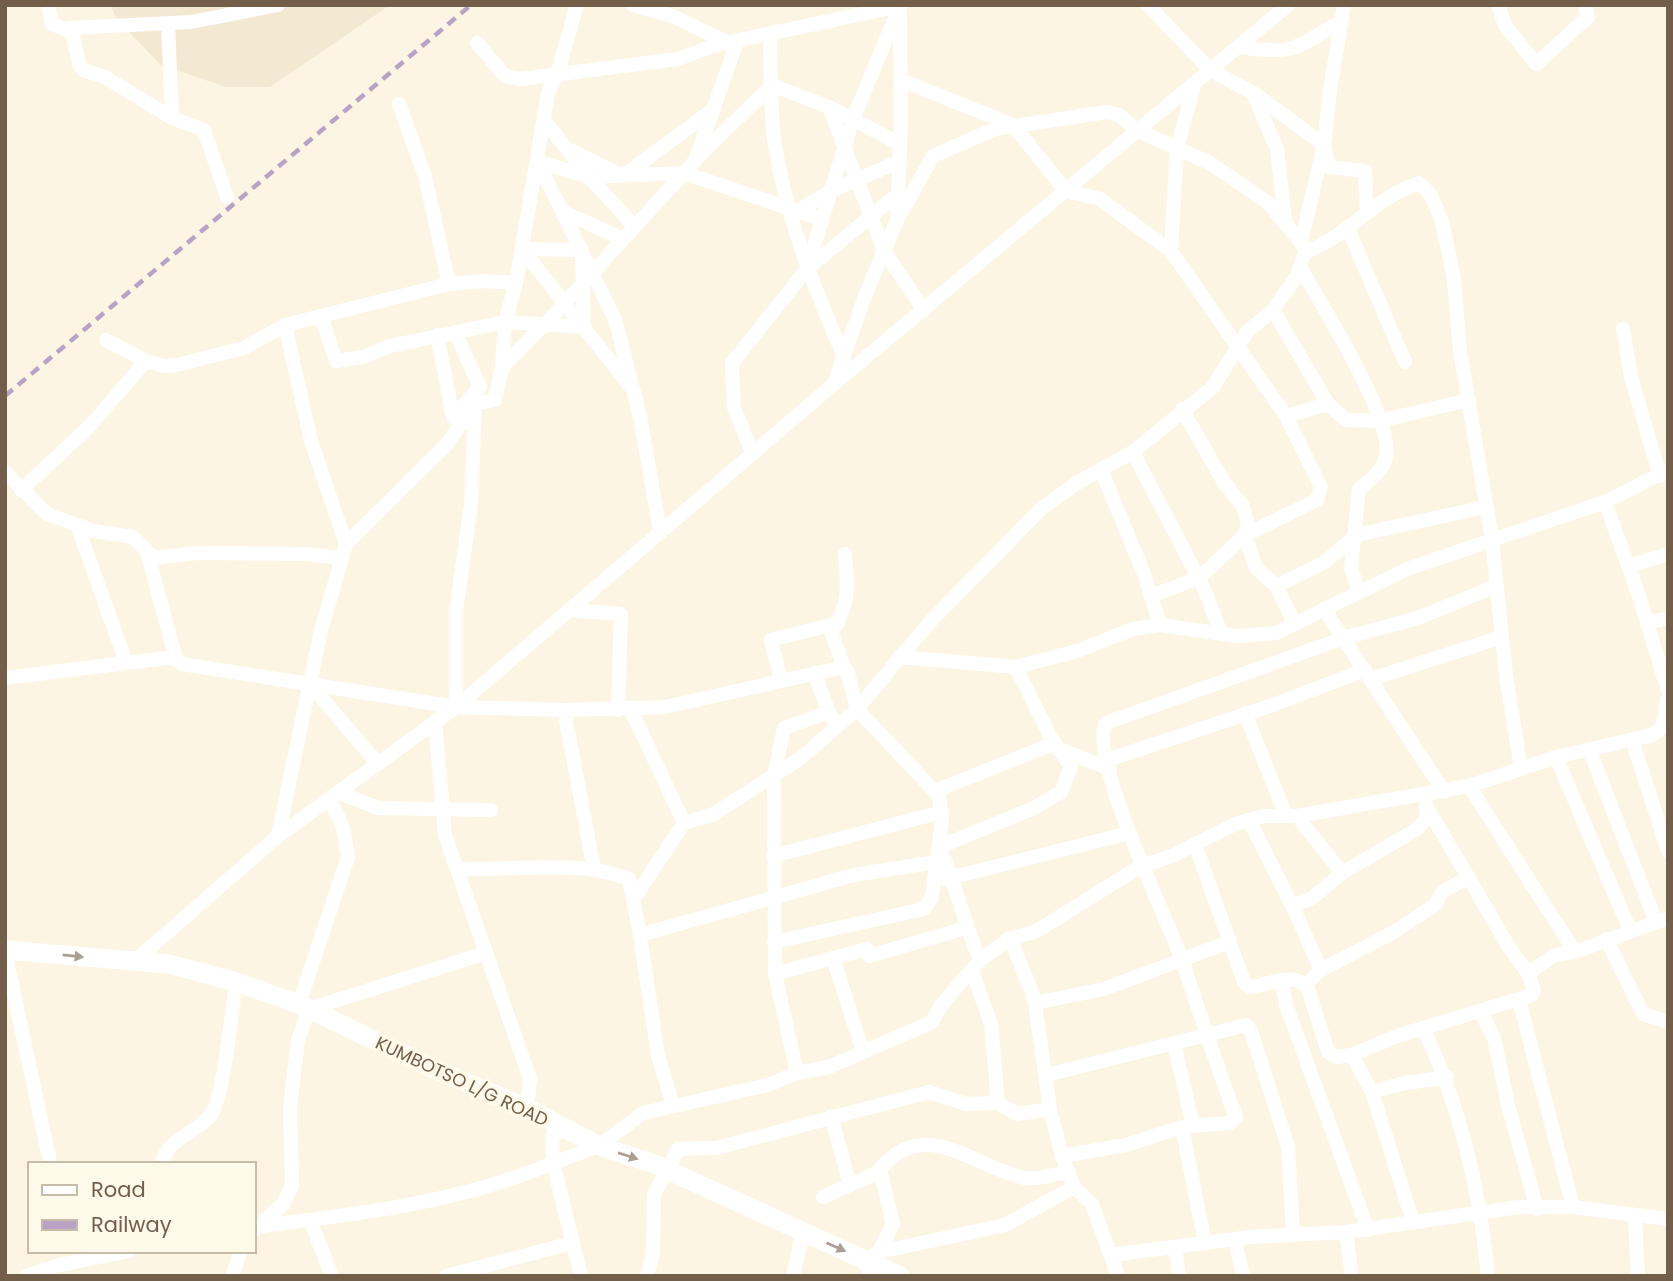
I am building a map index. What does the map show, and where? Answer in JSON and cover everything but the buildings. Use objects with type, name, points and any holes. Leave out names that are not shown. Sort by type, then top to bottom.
[{"type":"main road","name":"KUMBOTSO L/G ROAD","points":[[5,951],[169,964],[236,982],[304,1007],[434,1069],[527,1108],[599,1146],[665,1170],[901,1276]]},
{"type":"street","points":[[48,5],[52,24],[69,28],[168,24],[278,5]]},
{"type":"street","points":[[278,836],[310,684],[343,551],[446,445],[475,404],[495,400],[502,367],[505,322],[516,284],[548,93],[557,75],[577,5]]},
{"type":"street","points":[[633,5],[672,16],[733,43]]},
{"type":"street","points":[[1148,5],[1210,70],[1253,93],[1324,145],[1329,167],[1365,171],[1367,212]]},
{"type":"street","points":[[136,960],[278,836],[456,708],[752,453],[1288,5]]},
{"type":"street","points":[[797,1073],[775,974],[774,776],[784,728],[832,718],[857,709],[899,657],[1042,508],[1080,481],[1102,472],[1133,452],[1213,387],[1239,349],[1247,332],[1273,310],[1297,276],[1300,267],[1324,145],[1344,5]]},
{"type":"street","points":[[1498,5],[1505,25],[1536,64],[1588,17],[1585,5]]},
{"type":"street","points":[[477,43],[505,76],[521,79],[678,59],[733,43],[900,6]]},
{"type":"street","points":[[897,220],[900,6]]},
{"type":"street","points":[[807,269],[853,119],[900,6]]},
{"type":"street","points":[[1238,47],[1272,52],[1292,50],[1341,21]]},
{"type":"street","points":[[168,24],[172,118]]},
{"type":"street","points":[[69,28],[83,70],[105,76],[172,118],[204,130],[227,197]]},
{"type":"street","points":[[769,36],[774,136],[807,269],[844,357]]},
{"type":"street","points":[[695,161],[714,109],[733,43]]},
{"type":"street","points":[[901,80],[1013,125],[1066,191],[1100,200],[1171,251],[1286,416],[1321,487],[1317,500],[1245,534],[1199,578],[1151,596]]},
{"type":"street","points":[[1171,251],[1177,148],[1195,83]]},
{"type":"street","points":[[772,85],[829,107],[900,144]]},
{"type":"street","points":[[502,367],[582,285],[695,161],[772,85]]},
{"type":"street","points":[[1253,93],[1277,149],[1285,221]]},
{"type":"street","points":[[398,104],[425,176],[449,284]]},
{"type":"street","points":[[829,107],[884,251],[924,310]]},
{"type":"street","points":[[624,176],[714,109]]},
{"type":"street","points":[[835,383],[897,220],[933,156],[995,129],[1107,112],[1119,114],[1138,131],[1210,163],[1267,202],[1285,221],[1303,247]]},
{"type":"street","points":[[544,120],[589,177],[635,227]]},
{"type":"street","points":[[566,147],[624,176]]},
{"type":"street","points":[[537,161],[589,177],[684,173],[822,219]]},
{"type":"street","points":[[537,161],[615,319],[633,390],[660,531]]},
{"type":"street","points":[[792,210],[898,162]]},
{"type":"street","points":[[1303,247],[1328,244],[1400,189],[1419,183],[1430,194],[1443,220],[1454,279],[1460,351],[1492,539],[1502,637],[1521,768]]},
{"type":"street","points":[[752,453],[734,407],[732,363],[807,269],[898,194]]},
{"type":"street","points":[[563,212],[619,244]]},
{"type":"street","points":[[1348,229],[1405,362]]},
{"type":"street","points":[[522,249],[582,250],[619,244]]},
{"type":"street","points":[[522,249],[633,390]]},
{"type":"street","points":[[582,250],[583,327]]},
{"type":"street","points":[[1300,267],[1350,355],[1387,441],[1386,456],[1381,469],[1359,489],[1351,568],[1359,592]]},
{"type":"street","points":[[106,340],[164,366],[244,348],[285,324],[449,284],[484,281],[516,284]]},
{"type":"street","points":[[1273,310],[1328,404],[1346,420],[1379,421],[1469,400]]},
{"type":"street","points":[[321,316],[336,361],[363,357],[390,346],[437,335],[505,322],[583,327]]},
{"type":"street","points":[[285,324],[311,442],[343,551]]},
{"type":"street","points":[[899,657],[1016,667],[1077,651],[1133,629],[1160,625],[1256,636],[1276,634],[1408,569],[1605,502],[1664,473],[1631,377],[1623,329]]},
{"type":"street","points":[[437,335],[453,417],[480,387],[455,332]]},
{"type":"street","points":[[21,490],[88,428],[146,360]]},
{"type":"street","points":[[456,708],[456,611],[471,505],[475,404]]},
{"type":"street","points":[[1286,416],[1328,404]]},
{"type":"street","points":[[1182,410],[1225,484],[1243,506],[1248,524],[1245,534],[1256,568],[1276,586],[1295,624]]},
{"type":"street","points":[[1133,452],[1199,578],[1221,633]]},
{"type":"street","points":[[5,472],[47,514],[94,531],[133,537],[154,558],[195,553],[307,554],[343,551]]},
{"type":"street","points":[[1102,472],[1160,625]]},
{"type":"street","points":[[1605,502],[1629,566],[1668,691]]},
{"type":"street","points":[[1276,586],[1325,562],[1356,535],[1486,507]]},
{"type":"street","points":[[77,525],[126,662]]},
{"type":"street","points":[[147,552],[176,659],[182,664],[220,671],[456,708],[624,710],[665,707],[844,667]]},
{"type":"street","points":[[774,943],[924,909],[932,897],[942,812],[939,796],[857,709],[848,673],[831,631],[844,615],[848,580],[845,554]]},
{"type":"street","points":[[1629,566],[1668,554]]},
{"type":"street","points":[[1062,1156],[1126,1145],[1187,1127],[1230,1123],[1236,1117],[1182,958],[1141,866],[1108,764],[1103,729],[1107,723],[1344,638],[1418,618],[1496,586]]},
{"type":"street","points":[[1324,609],[1444,792]]},
{"type":"street","points":[[568,610],[621,614],[624,710],[684,823]]},
{"type":"street","points":[[1647,623],[1668,618]]},
{"type":"street","points":[[781,681],[771,640],[838,622]]},
{"type":"street","points":[[935,792],[1057,746],[1108,764],[1245,713],[1502,637]]},
{"type":"street","points":[[5,678],[126,662],[176,659]]},
{"type":"street","points":[[939,847],[1034,808],[1061,792],[1071,767],[1057,746],[1016,667]]},
{"type":"street","points":[[814,673],[832,718]]},
{"type":"street","points":[[310,684],[378,764]]},
{"type":"street","points":[[256,1228],[383,1211],[434,1199],[553,1163],[599,1146],[643,1113],[768,1085],[797,1073],[829,1067],[932,1022],[942,1004],[976,966],[1010,938],[1035,932],[1141,866],[1249,820],[1426,802],[1444,792],[1556,757],[1632,740],[1661,730],[1668,698]]},
{"type":"street","points":[[564,710],[594,869]]},
{"type":"street","points":[[1245,713],[1292,816],[1342,873]]},
{"type":"street","points":[[635,897],[684,823],[712,815],[801,758],[832,718]]},
{"type":"street","points":[[435,722],[445,835],[530,1079],[527,1108]]},
{"type":"street","points":[[1632,740],[1668,850]]},
{"type":"street","points":[[1528,972],[1555,956],[1575,952],[1662,920],[1589,749]]},
{"type":"street","points":[[1556,757],[1630,930]]},
{"type":"street","points":[[1469,786],[1575,952]]},
{"type":"street","points":[[335,796],[378,808],[491,810]]},
{"type":"street","points":[[256,1226],[283,1204],[292,1186],[290,1108],[304,1007],[348,857],[335,796]]},
{"type":"street","points":[[1292,905],[1311,899],[1342,873],[1417,829],[1427,818],[1426,802]]},
{"type":"street","points":[[1195,844],[1246,985],[1298,980],[1306,985],[1328,1052],[1335,1057],[1352,1055],[1423,1028],[1519,1000],[1534,993],[1528,972],[1509,947],[1426,802]]},
{"type":"street","points":[[774,856],[942,812]]},
{"type":"street","points":[[1249,820],[1321,970]]},
{"type":"street","points":[[934,882],[1130,832]]},
{"type":"street","points":[[939,847],[953,877],[991,1024],[998,1103]]},
{"type":"street","points":[[640,935],[855,875],[936,862]]},
{"type":"street","points":[[459,869],[594,869],[629,879],[635,897],[658,1056],[673,1105]]},
{"type":"street","points":[[1306,985],[1321,970],[1392,933],[1435,905],[1442,892],[1469,877]]},
{"type":"street","points":[[775,974],[867,949],[869,956],[966,928]]},
{"type":"street","points":[[1010,938],[1026,972],[1035,1003],[1050,1110],[1062,1156],[1074,1187],[1092,1205],[1118,1276]]},
{"type":"street","points":[[1606,939],[1643,1014],[1668,1022]]},
{"type":"street","points":[[1035,1003],[1104,989],[1229,942]]},
{"type":"street","points":[[5,951],[49,1157]]},
{"type":"street","points":[[304,1007],[486,953]]},
{"type":"street","points":[[833,958],[863,1052]]},
{"type":"street","points":[[1282,981],[1286,1005],[1368,1230]]},
{"type":"street","points":[[162,1162],[173,1142],[211,1115],[218,1096],[236,982]]},
{"type":"street","points":[[1519,1000],[1573,1207]]},
{"type":"street","points":[[1480,1011],[1494,1038],[1507,1105],[1537,1209]]},
{"type":"street","points":[[1046,1075],[1246,1025],[1251,1031],[1288,1147],[1293,1234]]},
{"type":"street","points":[[1423,1028],[1447,1077],[1482,1210],[1488,1276]]},
{"type":"street","points":[[1174,1043],[1205,1243]]},
{"type":"street","points":[[1352,1055],[1372,1092],[1413,1222]]},
{"type":"street","points":[[1372,1092],[1400,1084],[1447,1077]]},
{"type":"street","points":[[647,1276],[653,1253],[654,1195],[678,1149],[716,1148],[929,1092],[966,1104],[998,1103],[1017,1114],[1050,1110]]},
{"type":"street","points":[[831,1116],[849,1185]]},
{"type":"street","points":[[565,1129],[552,1136],[553,1163],[581,1276]]},
{"type":"street","points":[[823,1197],[881,1171],[891,1156],[909,1148],[935,1145],[958,1149],[993,1167],[1028,1178],[1069,1172]]},
{"type":"street","points":[[871,1263],[893,1224],[881,1171]]},
{"type":"street","points":[[871,1263],[1005,1225],[1074,1187]]},
{"type":"street","points":[[1111,1255],[1235,1239],[1368,1230],[1482,1210],[1573,1207],[1635,1217],[1668,1219]]},
{"type":"street","points":[[1635,1217],[1638,1276]]},
{"type":"street","points":[[310,1220],[332,1276]]},
{"type":"street","points":[[793,1276],[803,1232]]},
{"type":"street","points":[[1346,1232],[1352,1276]]},
{"type":"street","points":[[1235,1239],[1243,1276]]},
{"type":"street","points":[[446,1276],[572,1243]]},
{"type":"street","points":[[1175,1247],[1179,1276]]},
{"type":"street","points":[[26,1276],[55,1266],[119,1253]]},
{"type":"street","points":[[232,1276],[241,1253]]},
{"type":"shaded area","points":[[110,5],[390,5],[270,87],[226,87],[161,65],[118,21]]},
{"type":"railway","points":[[5,396],[471,5]]}]
